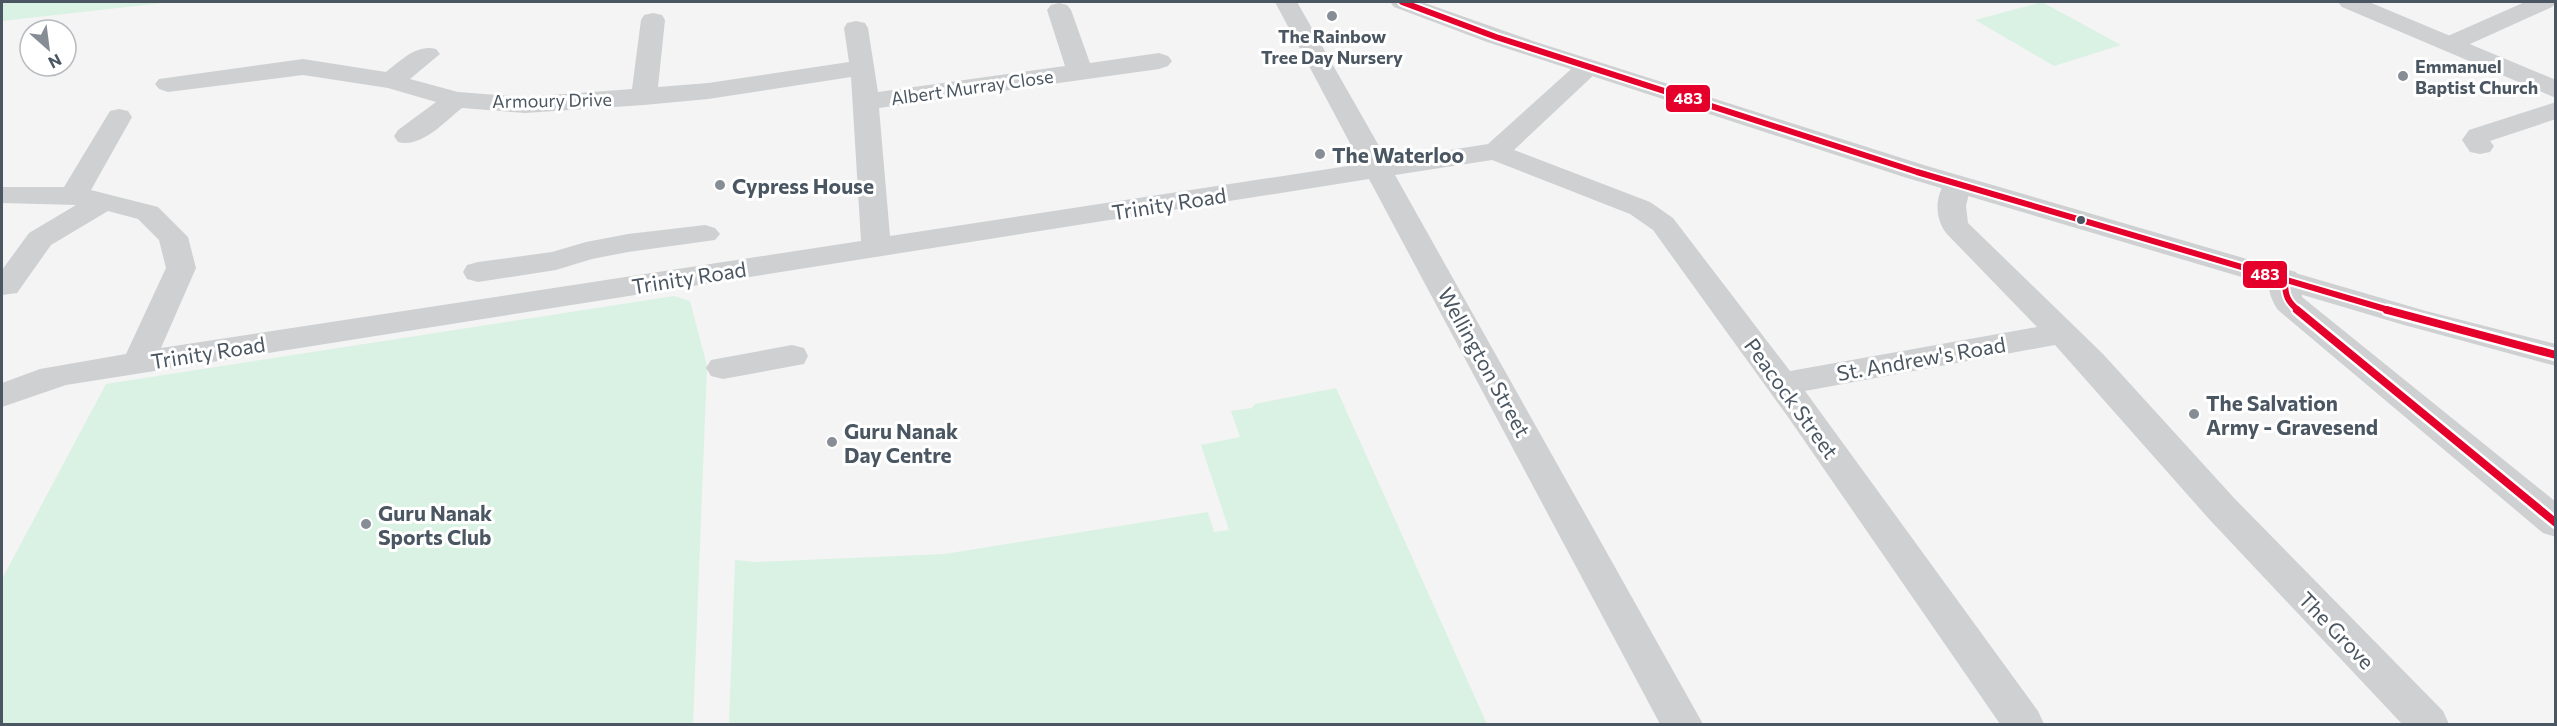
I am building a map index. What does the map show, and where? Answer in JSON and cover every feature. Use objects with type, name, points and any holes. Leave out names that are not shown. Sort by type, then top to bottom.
[{"type":"street","name":"Wellington Street","points":[[1286,2],[1682,724]]},
{"type":"street","points":[[1402,2],[1477,31],[1957,185],[2285,279],[2476,337],[2556,355]]},
{"type":"street","points":[[2350,2],[2556,90]]},
{"type":"street","points":[[2450,44],[2544,2]]},
{"type":"street","name":"Albert Murray Close","points":[[1059,10],[1080,72]]},
{"type":"street","points":[[644,97],[653,20]]},
{"type":"street","points":[[856,28],[863,69],[876,247]]},
{"type":"street","points":[[391,81],[427,54]]},
{"type":"street","name":"Albert Murray Close","points":[[865,102],[1159,61]]},
{"type":"street","name":"Armoury Drive","points":[[168,84],[303,67],[391,81],[456,100],[525,105],[644,97],[754,86],[863,69]]},
{"type":"street","points":[[1497,151],[1588,67]]},
{"type":"street","points":[[408,136],[456,100]]},
{"type":"street","points":[[2480,146],[2476,140],[2479,136],[2556,110]]},
{"type":"street","points":[[73,196],[119,117]]},
{"type":"street","name":"Trinity Road","points":[[3,394],[52,377],[138,363],[1497,151]]},
{"type":"street","name":"Peacock Street","points":[[1497,151],[1507,158],[1640,208],[1657,218],[1704,276],[2023,724]]},
{"type":"street","name":"The Grove","points":[[1957,185],[1950,204],[1954,224],[2137,412],[2222,509],[2428,724]]},
{"type":"street","points":[[2,195],[73,196],[104,201],[148,213],[173,237],[182,268],[138,363]]},
{"type":"street","points":[[6,286],[40,239],[104,201]]},
{"type":"street","points":[[478,272],[556,261],[586,251],[628,243],[705,234]]},
{"type":"street","points":[[621,287],[628,243]]},
{"type":"street","points":[[548,300],[556,261]]},
{"type":"street","points":[[2285,279],[2285,295],[2289,303],[2556,523]]},
{"type":"street","name":"St. Andrew's Road","points":[[1782,384],[2060,333]]},
{"type":"street","points":[[2476,337],[2556,370]]},
{"type":"street","points":[[723,368],[792,356]]},
{"type":"green space","points":[[2,2],[171,2],[18,18],[2,21]]},
{"type":"green space","points":[[2042,2],[2121,45],[2054,66],[1975,20]]},
{"type":"green space","name":"Guru Nanak Sports Club","points":[[674,296],[690,301],[707,366],[693,724],[2,724],[2,579],[106,384]]},
{"type":"green space","points":[[1336,388],[1487,724],[729,724],[735,560],[756,562],[944,554],[1208,512],[1214,532],[1229,530],[1201,445],[1240,437],[1231,411]]},
{"type":"transit line","name":"483","points":[[1402,2],[1496,37],[1917,172],[2415,318],[2556,355]]},
{"type":"transit line","name":"483","points":[[2285,282],[2285,295],[2289,303],[2556,523]]},
{"type":"place","name":"The Rainbow Tree Day Nursery","points":[[1332,16]]},
{"type":"place","name":"Emmanuel Baptist Church","points":[[2403,76]]},
{"type":"place","name":"The Waterloo","points":[[1320,154]]},
{"type":"place","name":"Cypress House","points":[[720,185]]},
{"type":"place","name":"The Salvation Army - Gravesend","points":[[2194,414]]},
{"type":"place","name":"Guru Nanak Day Centre","points":[[832,442]]},
{"type":"place","name":"Guru Nanak Sports Club","points":[[366,524]]}]
